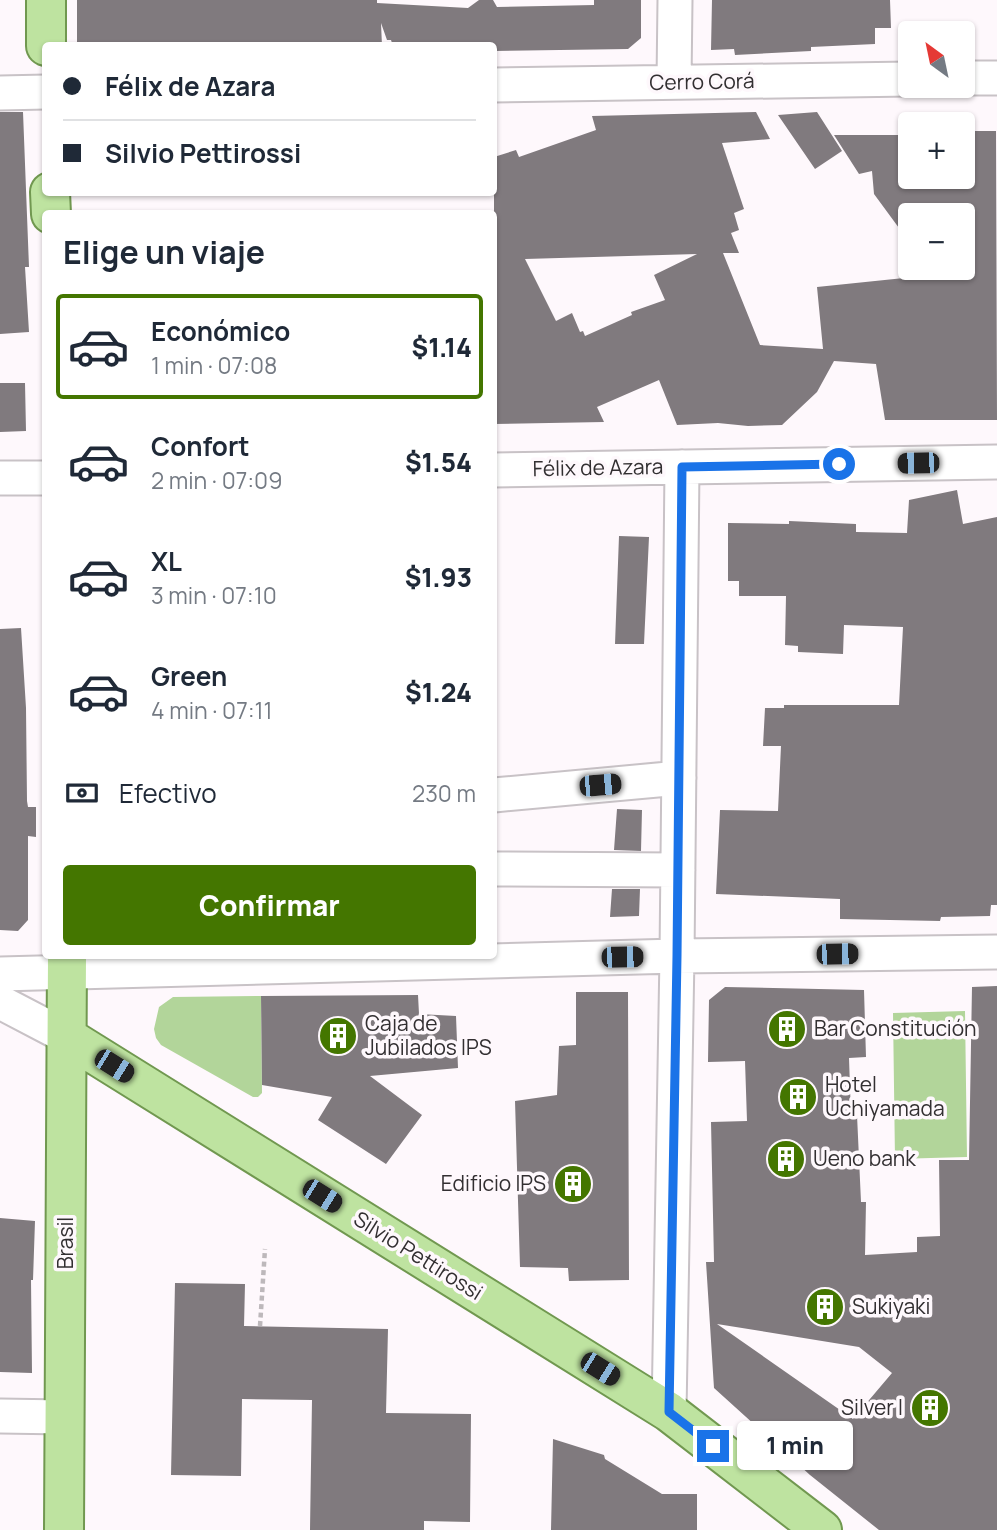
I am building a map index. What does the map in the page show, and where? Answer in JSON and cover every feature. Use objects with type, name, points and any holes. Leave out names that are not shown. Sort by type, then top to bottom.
[{"type":"main road","points":[[46,0],[46,42]]},
{"type":"main road","name":"Brasil","points":[[64,1530],[67,964]]},
{"type":"main road","name":"Silvio Pettirossi","points":[[67,1037],[669,1412],[822,1530]]},
{"type":"street","points":[[674,0],[674,82]]},
{"type":"street","points":[[975,78],[997,78]]},
{"type":"street","name":"Cerro Corá","points":[[497,85],[898,79]]},
{"type":"street","points":[[0,93],[42,92]]},
{"type":"street","name":"Félix de Azara","points":[[497,470],[997,462]]},
{"type":"street","points":[[669,1412],[682,467]]},
{"type":"street","points":[[0,478],[42,478]]},
{"type":"street","points":[[497,795],[679,778]]},
{"type":"street","points":[[497,869],[678,870]]},
{"type":"street","points":[[497,958],[997,952]]},
{"type":"street","points":[[0,974],[67,964],[448,959]]},
{"type":"street","name":"Silvio Pettirossi","points":[[0,1002],[67,1037]]},
{"type":"street","points":[[0,1416],[65,1417]]},
{"type":"path","points":[[260,1326],[265,1249]]},
{"type":"green space","points":[[261,996],[262,1093],[258,1097],[253,1097],[161,1045],[156,1038],[154,1029],[159,1007],[173,997]]},
{"type":"green space","points":[[965,1011],[967,1157],[895,1159],[893,1013]]},
{"type":"building","points":[[77,0],[377,0],[377,3],[468,8],[479,0],[493,0],[497,7],[594,5],[594,0],[641,0],[641,38],[628,49],[497,51],[497,42],[392,42],[387,40],[381,23],[382,42],[77,42]]},
{"type":"building","points":[[712,0],[890,0],[891,28],[875,28],[875,44],[735,55],[734,49],[711,50]]},
{"type":"building","points":[[0,112],[23,112],[29,267],[25,267],[29,332],[0,334]]},
{"type":"building","points":[[756,112],[770,139],[722,143],[744,209],[734,213],[739,230],[731,233],[739,253],[723,253],[760,345],[823,349],[817,287],[898,279],[975,280],[975,203],[898,203],[898,227],[874,194],[872,171],[859,174],[834,135],[898,135],[898,189],[975,189],[975,131],[996,131],[997,420],[885,420],[876,364],[834,361],[817,392],[782,425],[677,425],[659,380],[597,407],[604,422],[497,424],[497,210],[494,210],[494,196],[497,196],[497,156],[516,150],[519,157],[596,130],[592,116]],"holes":[[[697,254],[654,275],[665,300],[631,312],[632,315],[585,336],[583,331],[580,332],[572,313],[556,321],[525,259]]]},
{"type":"building","points":[[817,112],[842,151],[815,169],[778,115]]},
{"type":"building","points":[[0,383],[25,383],[26,431],[0,432]]},
{"type":"building","points":[[957,490],[963,524],[997,517],[997,905],[991,905],[990,916],[941,917],[940,921],[840,919],[840,899],[716,894],[720,810],[778,811],[781,746],[763,746],[765,708],[784,708],[784,705],[899,705],[903,627],[844,625],[843,654],[798,652],[798,646],[785,645],[786,596],[739,596],[739,581],[728,581],[728,523],[789,524],[789,521],[856,524],[856,532],[907,533],[909,500]]},
{"type":"building","points":[[619,536],[649,537],[644,644],[615,644]]},
{"type":"building","points":[[21,628],[26,708],[27,801],[28,807],[36,807],[36,837],[28,836],[28,920],[18,931],[0,930],[0,629]]},
{"type":"building","points":[[617,809],[642,810],[641,851],[614,850]]},
{"type":"building","points":[[612,889],[640,889],[639,916],[610,917]]},
{"type":"building","points":[[997,986],[997,1530],[879,1530],[810,1475],[714,1388],[706,1262],[714,1262],[711,1122],[747,1121],[745,1061],[708,1062],[709,1000],[725,987],[864,990],[866,1057],[849,1058],[851,1116],[857,1115],[861,1202],[866,1202],[865,1255],[917,1252],[917,1237],[940,1236],[939,1160],[969,1160],[972,987]],"holes":[[[717,1324],[859,1347],[892,1373],[853,1419]]]},
{"type":"building","name":"Edificio IPS","points":[[576,992],[628,992],[629,1280],[569,1281],[568,1268],[520,1267],[515,1101],[557,1095],[559,1046],[576,1045]]},
{"type":"building","name":"Caja de Jubilados IPS","points":[[418,995],[419,1014],[456,1016],[458,1068],[370,1076],[422,1115],[386,1164],[318,1120],[332,1097],[262,1085],[261,996]]},
{"type":"building","points":[[0,1218],[35,1221],[31,1280],[32,1373],[0,1372]]},
{"type":"building","points":[[175,1283],[245,1284],[244,1326],[388,1329],[386,1413],[471,1414],[470,1522],[424,1521],[424,1530],[310,1530],[312,1400],[242,1399],[241,1476],[171,1475]]},
{"type":"building","points":[[553,1439],[604,1455],[605,1459],[662,1494],[697,1494],[697,1530],[551,1530]]},
{"type":"place","name":"Bar Constitución","points":[[787,1029]]},
{"type":"place","name":"Caja de Jubilados IPS","points":[[338,1036]]},
{"type":"place","name":"Hotel Uchiyamada","points":[[798,1097]]},
{"type":"place","name":"Ueno bank","points":[[786,1159]]},
{"type":"place","name":"Edificio IPS","points":[[573,1184]]},
{"type":"place","name":"Sukiyaki","points":[[825,1307]]},
{"type":"place","name":"Silver I","points":[[930,1408]]},
{"type":"route","points":[[713,1446],[669,1412],[682,467],[839,464]]}]
